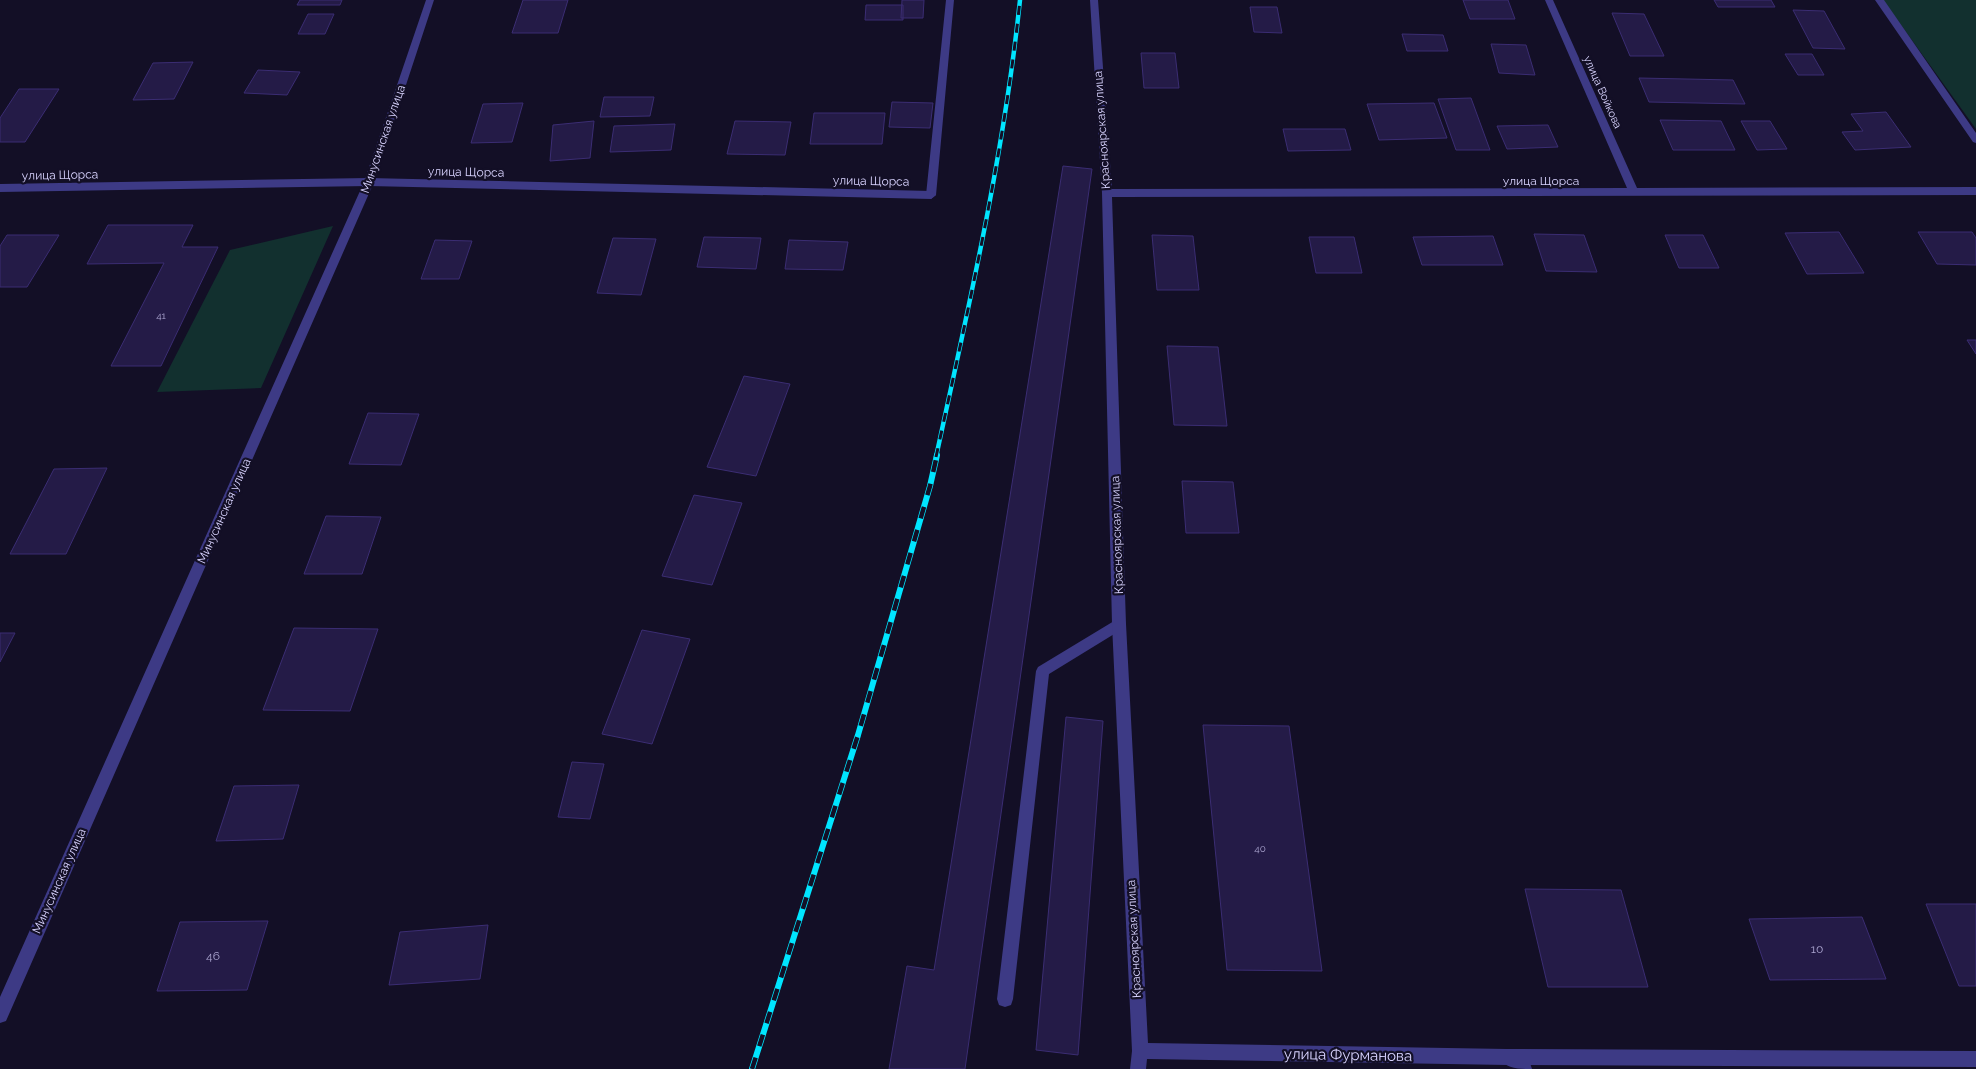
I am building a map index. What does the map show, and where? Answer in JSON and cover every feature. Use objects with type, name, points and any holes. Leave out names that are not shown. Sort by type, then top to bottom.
[{"type":"street","name":"Минусинская улица","points":[[0,1015],[370,182],[430,0]]},
{"type":"street","name":"улица Щорса","points":[[0,188],[370,182],[931,195],[950,0]]},
{"type":"street","name":"Красноярская улица","points":[[1094,0],[1107,193],[1119,624],[1140,1051],[1138,1069]]},
{"type":"street","name":"улица Войкова","points":[[1549,0],[1634,193]]},
{"type":"street","points":[[1879,0],[1976,140]]},
{"type":"street","name":"улица Щорса","points":[[1107,193],[1976,191]]},
{"type":"street","points":[[1004,998],[1043,671],[1119,624]]},
{"type":"street","name":"улица Фурманова","points":[[1140,1051],[1507,1057],[1976,1059]]},
{"type":"street","points":[[1507,1057],[1524,1069]]},
{"type":"green space","points":[[1883,0],[1976,0],[1976,129]]},
{"type":"green space","points":[[333,226],[261,388],[157,392],[230,250]]},
{"type":"building","points":[[300,0],[342,0],[340,5],[297,5]]},
{"type":"building","points":[[523,0],[568,0],[558,33],[512,33]]},
{"type":"building","points":[[902,0],[924,0],[923,18],[901,18]]},
{"type":"building","points":[[1463,0],[1508,0],[1515,19],[1470,19]]},
{"type":"building","points":[[1714,0],[1771,0],[1775,7],[1718,7]]},
{"type":"building","points":[[866,5],[903,5],[903,20],[865,20]]},
{"type":"building","points":[[1250,7],[1277,7],[1282,33],[1254,32]]},
{"type":"building","points":[[1793,10],[1824,11],[1845,49],[1813,48]]},
{"type":"building","points":[[1612,13],[1644,14],[1664,56],[1630,56]]},
{"type":"building","points":[[308,14],[334,14],[325,34],[298,34]]},
{"type":"building","points":[[1402,34],[1443,35],[1448,51],[1407,51]]},
{"type":"building","points":[[1491,44],[1526,45],[1535,75],[1499,73]]},
{"type":"building","points":[[1141,53],[1175,53],[1179,88],[1144,88]]},
{"type":"building","points":[[1785,54],[1812,54],[1824,75],[1798,75]]},
{"type":"building","points":[[193,62],[174,99],[133,100],[153,63]]},
{"type":"building","points":[[258,70],[300,72],[287,95],[244,93]]},
{"type":"building","points":[[1639,78],[1733,80],[1745,104],[1649,102]]},
{"type":"building","points":[[19,89],[59,89],[25,142],[0,142],[0,118]]},
{"type":"building","points":[[604,97],[654,97],[650,116],[600,117]]},
{"type":"building","points":[[1471,98],[1490,150],[1456,150],[1438,99]]},
{"type":"building","points":[[892,102],[933,103],[930,128],[889,127]]},
{"type":"building","points":[[523,103],[512,142],[471,143],[483,104]]},
{"type":"building","points":[[1434,103],[1447,138],[1379,140],[1367,104]]},
{"type":"building","points":[[1886,112],[1911,147],[1855,150],[1842,132],[1863,131],[1851,114]]},
{"type":"building","points":[[814,113],[885,113],[882,144],[810,144]]},
{"type":"building","points":[[1660,120],[1721,121],[1735,150],[1673,150]]},
{"type":"building","points":[[594,121],[590,158],[550,161],[553,125]]},
{"type":"building","points":[[735,121],[791,122],[785,155],[727,154]]},
{"type":"building","points":[[1741,121],[1770,121],[1787,149],[1757,150]]},
{"type":"building","points":[[675,124],[671,150],[610,152],[614,126]]},
{"type":"building","points":[[1548,125],[1558,147],[1507,149],[1497,126]]},
{"type":"building","points":[[1283,129],[1345,129],[1351,150],[1288,151]]},
{"type":"building","points":[[1063,166],[1092,169],[965,1069],[889,1069],[907,966],[934,970]]},
{"type":"building","points":[[108,225],[193,225],[182,247],[218,247],[161,366],[111,366],[164,263],[87,264]]},
{"type":"building","points":[[1839,232],[1864,273],[1807,274],[1785,233]]},
{"type":"building","points":[[1918,232],[1972,232],[1976,238],[1976,265],[1937,264]]},
{"type":"building","points":[[1534,234],[1584,235],[1597,272],[1546,271]]},
{"type":"building","points":[[7,235],[59,235],[27,287],[0,287],[0,246]]},
{"type":"building","points":[[1152,235],[1193,236],[1199,290],[1157,290]]},
{"type":"building","points":[[1665,235],[1703,235],[1719,268],[1679,268]]},
{"type":"building","points":[[1493,236],[1503,265],[1422,265],[1413,237]]},
{"type":"building","points":[[704,237],[761,238],[756,269],[697,267]]},
{"type":"building","points":[[1309,237],[1354,237],[1362,273],[1316,273]]},
{"type":"building","points":[[613,238],[656,239],[641,295],[597,293]]},
{"type":"building","points":[[435,240],[472,241],[459,279],[421,279]]},
{"type":"building","points":[[789,240],[848,242],[843,270],[785,269]]},
{"type":"building","points":[[1967,340],[1976,340],[1976,354]]},
{"type":"building","points":[[1167,346],[1218,347],[1227,426],[1174,425]]},
{"type":"building","points":[[744,376],[790,384],[756,476],[707,467]]},
{"type":"building","points":[[368,413],[419,414],[401,465],[349,464]]},
{"type":"building","points":[[107,468],[66,554],[10,554],[54,469]]},
{"type":"building","points":[[1182,481],[1233,482],[1239,533],[1186,533]]},
{"type":"building","points":[[694,495],[742,503],[712,585],[662,576]]},
{"type":"building","points":[[326,516],[381,517],[362,574],[304,574]]},
{"type":"building","points":[[294,628],[378,629],[350,711],[263,710]]},
{"type":"building","points":[[642,630],[690,639],[652,744],[602,734]]},
{"type":"building","points":[[0,633],[15,633],[0,662]]},
{"type":"building","points":[[1066,717],[1103,721],[1078,1055],[1036,1050]]},
{"type":"building","points":[[1203,725],[1289,726],[1322,971],[1227,970]]},
{"type":"building","points":[[572,762],[604,764],[590,819],[558,817]]},
{"type":"building","points":[[299,785],[283,839],[216,841],[234,786]]},
{"type":"building","points":[[1525,889],[1621,890],[1648,987],[1548,987]]},
{"type":"building","points":[[1926,904],[1976,904],[1976,986],[1959,986]]},
{"type":"building","points":[[1862,917],[1886,979],[1770,980],[1749,919]]},
{"type":"building","points":[[268,921],[247,990],[157,991],[180,922]]},
{"type":"building","points":[[488,925],[480,979],[389,985],[400,932]]},
{"type":"railway","points":[[936,457],[973,286],[995,172],[1005,115],[1020,0]]},
{"type":"railway","points":[[752,1069],[858,735],[930,486],[937,455]]}]
